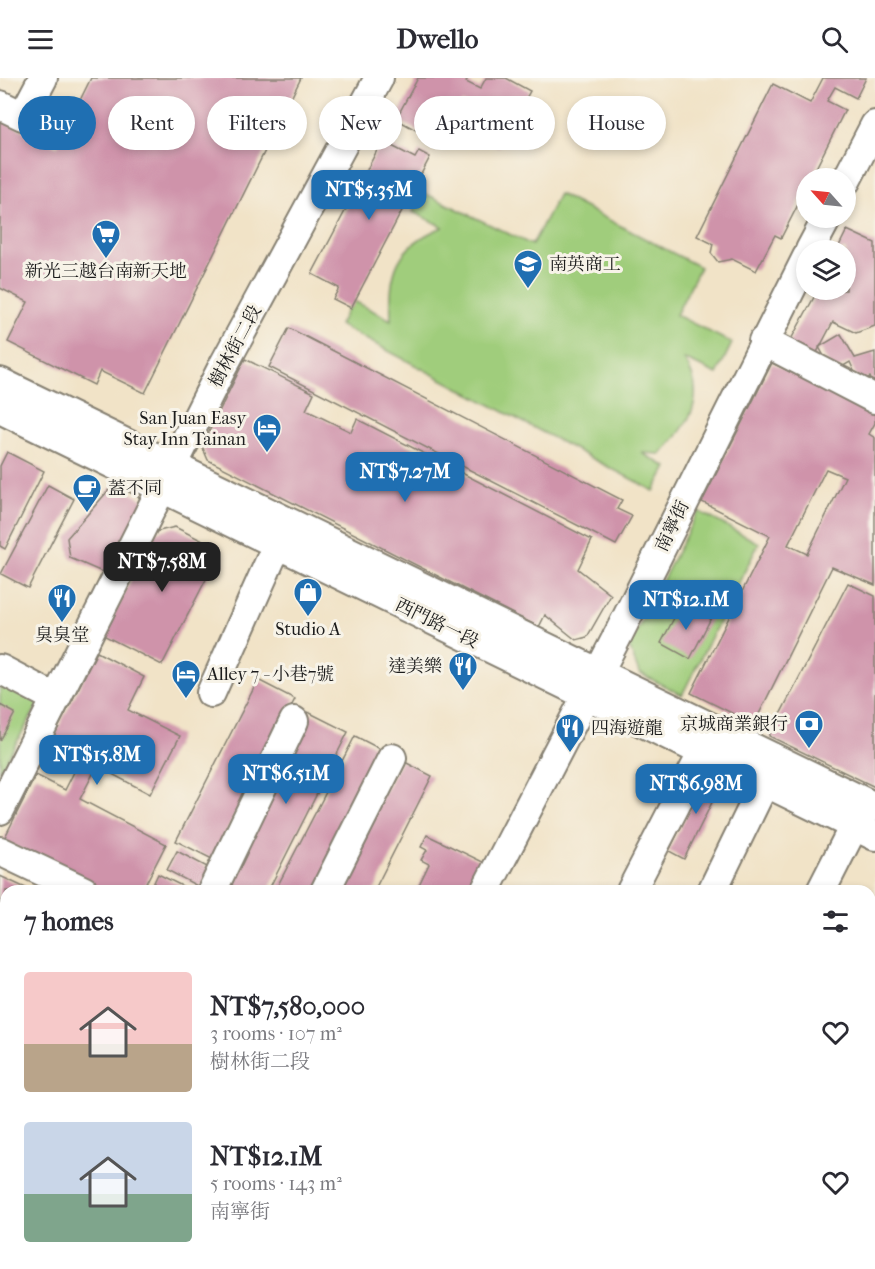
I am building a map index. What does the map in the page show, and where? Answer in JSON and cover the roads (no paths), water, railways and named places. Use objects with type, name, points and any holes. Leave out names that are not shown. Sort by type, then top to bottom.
[{"type":"street","points":[[0,105],[23,116],[43,78]]},
{"type":"street","name":"樹林街二段","points":[[0,810],[222,368],[379,78]]},
{"type":"street","points":[[853,168],[875,126]]},
{"type":"street","name":"南寧街","points":[[488,885],[624,622],[796,278]]},
{"type":"street","points":[[763,341],[875,399]]},
{"type":"street","name":"西門路一段","points":[[0,382],[168,478],[277,545],[875,807]]},
{"type":"street","name":"西門路一段","points":[[0,409],[168,478],[592,684],[703,752],[864,831]]},
{"type":"street","points":[[211,693],[277,545]]},
{"type":"street","points":[[0,669],[55,698]]},
{"type":"street","points":[[215,885],[294,721]]},
{"type":"street","points":[[634,885],[703,752]]},
{"type":"street","points":[[328,885],[392,758]]},
{"type":"street","points":[[715,885],[765,782]]},
{"type":"street","points":[[825,885],[864,831]]},
{"type":"street","points":[[0,851],[71,885]]},
{"type":"place","name":"新光三越台南新天地","points":[[106,260]]},
{"type":"place","name":"南英商工","points":[[528,290]]},
{"type":"place","name":"San Juan Easy Stay Inn Tainan","points":[[267,454]]},
{"type":"place","name":"蓋不同","points":[[87,514]]},
{"type":"place","name":"Studio A","points":[[308,618]]},
{"type":"place","name":"臭臭堂","points":[[62,624]]},
{"type":"place","name":"達美樂","points":[[463,692]]},
{"type":"place","name":"Alley 7 - 小巷7號","points":[[186,700]]},
{"type":"place","name":"京城商業銀行","points":[[809,750]]},
{"type":"place","name":"四海遊龍","points":[[570,754]]}]
